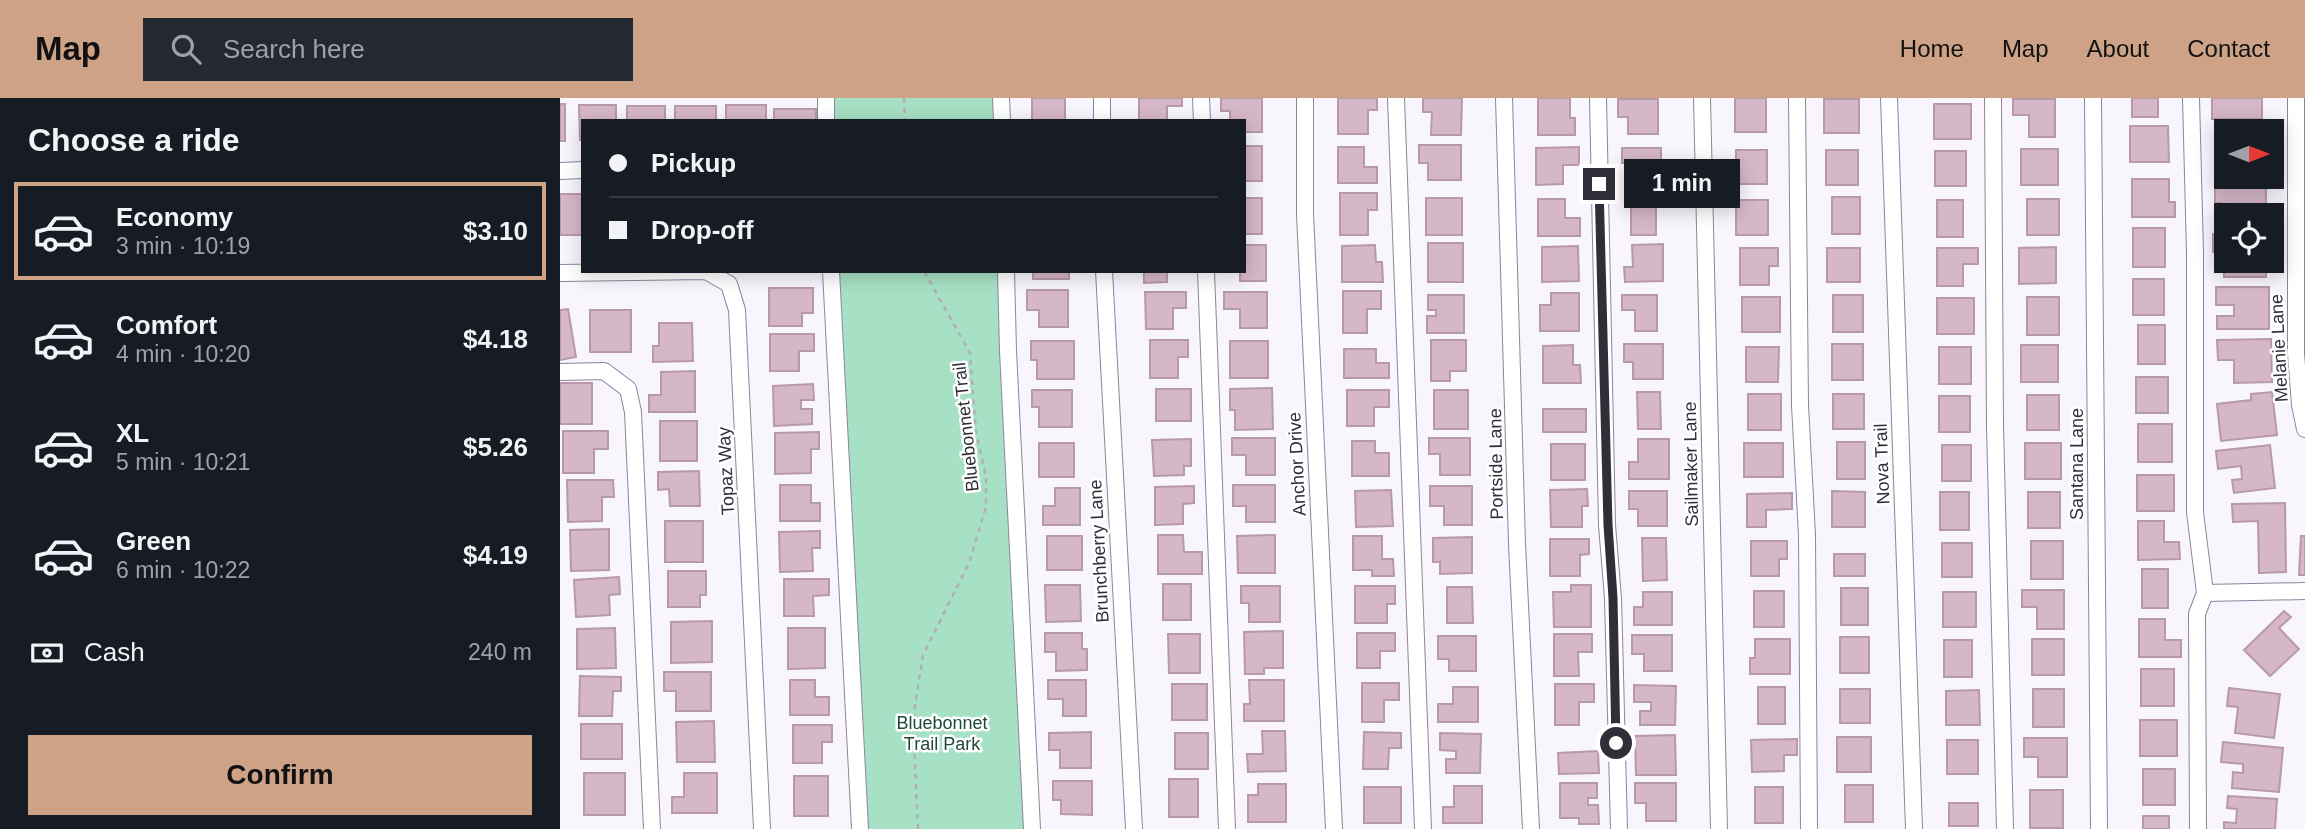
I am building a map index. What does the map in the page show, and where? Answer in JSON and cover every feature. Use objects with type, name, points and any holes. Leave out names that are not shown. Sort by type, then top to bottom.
[{"type":"street","points":[[826,98],[826,119]]},
{"type":"street","points":[[1001,98],[1002,119]]},
{"type":"street","points":[[1102,98],[1102,119]]},
{"type":"street","points":[[1201,98],[1202,119]]},
{"type":"street","name":"Anchor Drive","points":[[1305,98],[1305,214],[1334,829]]},
{"type":"street","points":[[1396,98],[1423,829]]},
{"type":"street","name":"Portside Lane","points":[[1504,98],[1517,544],[1531,829]]},
{"type":"street","points":[[1598,98],[1608,525],[1613,598],[1619,829]]},
{"type":"street","name":"Sailmaker Lane","points":[[1702,98],[1719,829]]},
{"type":"street","points":[[1797,98],[1800,405],[1807,535],[1809,829]]},
{"type":"street","name":"Nova Trail","points":[[1889,98],[1914,829]]},
{"type":"street","points":[[1993,98],[1995,426],[2005,829]]},
{"type":"street","name":"Santana Lane","points":[[2093,98],[2099,829]]},
{"type":"street","points":[[2191,98],[2195,252],[2195,512],[2205,593],[2197,614],[2198,829]]},
{"type":"street","name":"Melanie Lane","points":[[2297,98],[2300,254],[2296,354],[2300,405],[2305,429]]},
{"type":"street","points":[[560,171],[581,170]]},
{"type":"street","name":"Topaz Way","points":[[560,273],[581,273]]},
{"type":"street","name":"Topaz Way","points":[[710,273],[729,284],[737,310],[762,829]]},
{"type":"street","points":[[831,273],[860,829]]},
{"type":"street","points":[[1006,273],[1032,829]]},
{"type":"street","name":"Brunchberry Lane","points":[[1104,273],[1134,829]]},
{"type":"street","points":[[1206,273],[1227,829]]},
{"type":"street","points":[[560,372],[604,370],[628,389],[652,829]]},
{"type":"street","points":[[2205,593],[2305,591]]},
{"type":"path","points":[[904,98],[905,119]]},
{"type":"path","name":"Bluebonnet Trail","points":[[918,829],[913,719],[923,655],[969,563],[986,507],[986,477],[976,433],[970,353],[925,273]]},
{"type":"green space","points":[[831,98],[994,98],[994,119],[831,119]]},
{"type":"green space","name":"Bluebonnet Trail Park","points":[[836,273],[1000,273],[1030,829],[864,829]]},
{"type":"building","points":[[1032,98],[1065,98],[1065,119],[1032,119]]},
{"type":"building","points":[[1139,98],[1182,98],[1182,106],[1167,106],[1167,119],[1139,119]]},
{"type":"building","points":[[1221,98],[1262,98],[1262,132],[1246,132],[1246,119],[1230,119],[1230,111],[1221,111]]},
{"type":"building","points":[[1338,98],[1377,98],[1377,110],[1368,110],[1368,134],[1338,134]]},
{"type":"building","points":[[1423,98],[1462,98],[1461,135],[1431,135],[1432,112],[1423,112]]},
{"type":"building","points":[[1538,98],[1570,98],[1570,118],[1575,118],[1575,135],[1538,135]]},
{"type":"building","points":[[1735,98],[1766,98],[1766,132],[1735,132]]},
{"type":"building","points":[[2132,98],[2158,98],[2158,117],[2132,117]]},
{"type":"building","points":[[2212,98],[2262,98],[2262,119],[2212,119]]},
{"type":"building","points":[[1618,99],[1658,99],[1658,134],[1628,134],[1628,117],[1618,117]]},
{"type":"building","points":[[1824,99],[1859,99],[1859,133],[1824,133]]},
{"type":"building","points":[[2013,99],[2055,99],[2055,137],[2029,137],[2029,115],[2013,115]]},
{"type":"building","points":[[560,104],[565,104],[565,141],[560,141]]},
{"type":"building","points":[[1934,104],[1971,104],[1971,139],[1934,139]]},
{"type":"building","points":[[579,105],[616,105],[616,119],[581,119],[580,140]]},
{"type":"building","points":[[726,105],[766,105],[766,119],[726,119]]},
{"type":"building","points":[[627,106],[665,106],[665,119],[627,119]]},
{"type":"building","points":[[675,106],[716,106],[716,119],[675,119]]},
{"type":"building","points":[[774,109],[816,109],[816,119],[774,119]]},
{"type":"building","points":[[2130,126],[2168,126],[2169,162],[2130,162]]},
{"type":"building","points":[[1419,145],[1461,145],[1461,180],[1428,180],[1428,163],[1419,163]]},
{"type":"building","points":[[1246,146],[1262,146],[1262,181],[1246,181]]},
{"type":"building","points":[[1338,147],[1364,147],[1364,167],[1377,167],[1377,183],[1338,183]]},
{"type":"building","points":[[1579,147],[1579,165],[1563,165],[1563,184],[1536,185],[1536,148]]},
{"type":"building","points":[[1622,148],[1661,148],[1661,183],[1631,183],[1631,163],[1622,163]]},
{"type":"building","points":[[2021,149],[2058,149],[2058,185],[2021,185]]},
{"type":"building","points":[[1736,150],[1767,150],[1767,184],[1736,184]]},
{"type":"building","points":[[1826,150],[1858,150],[1858,185],[1826,185]]},
{"type":"building","points":[[1935,151],[1966,151],[1966,186],[1935,186]]},
{"type":"building","points":[[2132,179],[2169,179],[2169,202],[2175,202],[2175,217],[2132,217]]},
{"type":"building","points":[[2215,189],[2266,189],[2266,203],[2215,203]]},
{"type":"building","points":[[1340,193],[1377,193],[1377,210],[1368,210],[1368,235],[1340,235]]},
{"type":"building","points":[[560,194],[581,194],[581,235],[560,235]]},
{"type":"building","points":[[1631,196],[1656,196],[1656,235],[1631,235]]},
{"type":"building","points":[[1832,197],[1860,197],[1860,234],[1832,234]]},
{"type":"building","points":[[1246,198],[1262,198],[1262,234],[1246,234]]},
{"type":"building","points":[[1426,198],[1462,198],[1462,235],[1426,235]]},
{"type":"building","points":[[1538,199],[1565,199],[1565,218],[1580,218],[1580,236],[1538,236]]},
{"type":"building","points":[[2027,199],[2059,199],[2059,235],[2027,235]]},
{"type":"building","points":[[1736,200],[1768,200],[1768,235],[1736,235]]},
{"type":"building","points":[[1937,200],[1963,200],[1963,237],[1937,237]]},
{"type":"building","points":[[2133,228],[2165,228],[2165,267],[2133,267]]},
{"type":"building","points":[[1428,243],[1463,243],[1463,282],[1428,282]]},
{"type":"building","points":[[1663,244],[1663,281],[1625,282],[1624,267],[1633,267],[1632,245]]},
{"type":"building","points":[[1246,245],[1266,245],[1266,281],[1240,281],[1240,273],[1246,273]]},
{"type":"building","points":[[1375,245],[1376,262],[1382,262],[1383,282],[1342,282],[1342,246]]},
{"type":"building","points":[[1578,246],[1579,281],[1542,282],[1542,247]]},
{"type":"building","points":[[2056,247],[2056,283],[2019,284],[2019,248]]},
{"type":"building","points":[[1740,248],[1778,248],[1778,266],[1769,266],[1769,285],[1740,285]]},
{"type":"building","points":[[1827,248],[1860,248],[1860,282],[1827,282]]},
{"type":"building","points":[[1937,248],[1978,248],[1978,264],[1963,264],[1963,286],[1937,286]]},
{"type":"building","points":[[1033,273],[1069,273],[1069,279],[1033,279]]},
{"type":"building","points":[[1144,273],[1167,273],[1167,282],[1144,283]]},
{"type":"building","points":[[2224,273],[2266,273],[2266,277],[2224,277]]},
{"type":"building","points":[[2133,279],[2164,279],[2164,315],[2133,315]]},
{"type":"building","points":[[2216,287],[2269,287],[2269,329],[2217,329],[2217,316],[2234,316],[2234,305],[2216,305]]},
{"type":"building","points":[[769,288],[813,288],[813,313],[802,313],[802,326],[769,326]]},
{"type":"building","points":[[1027,290],[1068,290],[1068,327],[1039,327],[1039,310],[1027,310]]},
{"type":"building","points":[[1343,291],[1381,291],[1381,309],[1367,309],[1367,333],[1343,333]]},
{"type":"building","points":[[1145,292],[1186,292],[1186,308],[1173,308],[1173,329],[1146,329]]},
{"type":"building","points":[[1224,292],[1267,292],[1267,328],[1240,328],[1240,309],[1224,309]]},
{"type":"building","points":[[1551,293],[1579,293],[1579,331],[1540,331],[1540,305],[1551,305]]},
{"type":"building","points":[[1428,295],[1464,295],[1464,333],[1427,333],[1427,316],[1436,316],[1436,310],[1428,310]]},
{"type":"building","points":[[1622,295],[1657,295],[1657,331],[1635,331],[1635,310],[1622,310]]},
{"type":"building","points":[[1833,295],[1863,295],[1863,332],[1833,332]]},
{"type":"building","points":[[1742,297],[1780,297],[1780,332],[1742,332]]},
{"type":"building","points":[[2027,297],[2059,297],[2059,335],[2027,335]]},
{"type":"building","points":[[1937,298],[1974,298],[1974,334],[1937,334]]},
{"type":"building","points":[[568,309],[576,357],[560,360],[560,310]]},
{"type":"building","points":[[590,310],[631,310],[631,352],[590,352]]},
{"type":"building","points":[[659,323],[692,323],[693,361],[653,362],[653,346],[659,346]]},
{"type":"building","points":[[2138,325],[2165,325],[2165,364],[2138,364]]},
{"type":"building","points":[[770,334],[814,334],[814,351],[799,351],[799,371],[770,371]]},
{"type":"building","points":[[2271,339],[2272,382],[2234,383],[2234,360],[2218,360],[2217,340]]},
{"type":"building","points":[[1150,340],[1188,340],[1188,357],[1178,357],[1178,378],[1150,378]]},
{"type":"building","points":[[1431,340],[1466,340],[1466,371],[1450,371],[1450,381],[1431,381]]},
{"type":"building","points":[[1031,341],[1074,341],[1074,379],[1037,379],[1037,360],[1031,360]]},
{"type":"building","points":[[1230,341],[1268,341],[1268,378],[1230,378]]},
{"type":"building","points":[[1624,344],[1663,344],[1663,379],[1633,379],[1633,362],[1624,362]]},
{"type":"building","points":[[1832,344],[1863,344],[1863,380],[1832,380]]},
{"type":"building","points":[[1573,345],[1573,365],[1580,365],[1581,383],[1543,383],[1543,346]]},
{"type":"building","points":[[2021,345],[2058,345],[2058,382],[2021,382]]},
{"type":"building","points":[[1746,347],[1779,347],[1778,382],[1746,382]]},
{"type":"building","points":[[1939,347],[1971,347],[1971,384],[1939,384]]},
{"type":"building","points":[[1344,349],[1376,349],[1376,363],[1389,363],[1389,378],[1344,378]]},
{"type":"building","points":[[695,371],[695,412],[649,412],[649,395],[661,395],[661,372]]},
{"type":"building","points":[[2136,377],[2168,377],[2168,413],[2136,413]]},
{"type":"building","points":[[560,383],[592,383],[592,424],[560,424]]},
{"type":"building","points":[[813,384],[814,400],[801,400],[801,409],[812,409],[812,424],[774,426],[773,386]]},
{"type":"building","points":[[1272,388],[1273,429],[1235,430],[1235,410],[1230,410],[1230,389]]},
{"type":"building","points":[[1156,389],[1191,389],[1191,421],[1156,421]]},
{"type":"building","points":[[1032,390],[1072,390],[1072,427],[1039,427],[1039,407],[1032,407]]},
{"type":"building","points":[[1347,390],[1389,390],[1389,407],[1374,407],[1374,426],[1347,426]]},
{"type":"building","points":[[1434,390],[1468,390],[1468,429],[1434,429]]},
{"type":"building","points":[[1637,392],[1660,392],[1661,429],[1638,429]]},
{"type":"building","points":[[2272,392],[2277,435],[2221,441],[2217,404],[2251,400],[2251,394]]},
{"type":"building","points":[[1748,394],[1781,394],[1781,430],[1748,430]]},
{"type":"building","points":[[1833,394],[1864,394],[1864,429],[1833,429]]},
{"type":"building","points":[[2027,395],[2059,395],[2059,430],[2027,430]]},
{"type":"building","points":[[1939,396],[1970,396],[1970,432],[1939,432]]},
{"type":"building","points":[[1543,409],[1586,409],[1586,432],[1543,432]]},
{"type":"building","points":[[660,421],[697,421],[697,461],[660,461]]},
{"type":"building","points":[[2138,424],[2172,424],[2172,462],[2138,462]]},
{"type":"building","points":[[563,431],[608,431],[608,449],[594,449],[594,473],[563,473]]},
{"type":"building","points":[[819,432],[819,449],[811,449],[811,473],[775,474],[775,433]]},
{"type":"building","points":[[1232,438],[1275,438],[1275,475],[1246,475],[1246,455],[1232,455]]},
{"type":"building","points":[[1429,438],[1470,438],[1470,475],[1440,475],[1440,454],[1429,454]]},
{"type":"building","points":[[1191,439],[1191,466],[1184,466],[1184,475],[1154,476],[1152,440]]},
{"type":"building","points":[[1638,439],[1669,439],[1669,479],[1629,479],[1629,462],[1638,462]]},
{"type":"building","points":[[1352,441],[1375,441],[1375,453],[1389,453],[1389,476],[1352,476]]},
{"type":"building","points":[[1837,442],[1865,442],[1865,479],[1837,479]]},
{"type":"building","points":[[1039,443],[1074,443],[1074,477],[1039,477]]},
{"type":"building","points":[[1744,443],[1783,443],[1783,477],[1744,477]]},
{"type":"building","points":[[2025,443],[2061,443],[2061,479],[2025,479]]},
{"type":"building","points":[[1551,444],[1585,444],[1585,480],[1551,480]]},
{"type":"building","points":[[1942,445],[1971,445],[1971,481],[1942,481]]},
{"type":"building","points":[[2270,445],[2275,488],[2234,493],[2232,480],[2242,479],[2241,466],[2218,469],[2216,451]]},
{"type":"building","points":[[699,471],[700,506],[670,506],[669,489],[658,490],[658,472]]},
{"type":"building","points":[[2137,475],[2174,475],[2174,511],[2137,511]]},
{"type":"building","points":[[567,480],[613,480],[614,497],[602,497],[602,521],[568,522]]},
{"type":"building","points":[[780,485],[811,485],[811,503],[820,503],[820,521],[780,521]]},
{"type":"building","points":[[1233,485],[1275,485],[1275,522],[1246,522],[1246,506],[1233,506]]},
{"type":"building","points":[[1194,486],[1194,503],[1183,504],[1183,524],[1155,525],[1155,487]]},
{"type":"building","points":[[1430,486],[1472,486],[1472,525],[1444,525],[1444,506],[1430,506]]},
{"type":"building","points":[[1055,488],[1080,488],[1080,525],[1043,525],[1043,506],[1055,506]]},
{"type":"building","points":[[1587,489],[1588,506],[1582,506],[1582,527],[1551,527],[1550,490]]},
{"type":"building","points":[[1391,490],[1393,526],[1356,527],[1355,491]]},
{"type":"building","points":[[1629,491],[1667,491],[1667,526],[1638,526],[1638,509],[1629,509]]},
{"type":"building","points":[[1832,491],[1865,492],[1865,527],[1832,527]]},
{"type":"building","points":[[1940,492],[1969,492],[1969,530],[1940,530]]},
{"type":"building","points":[[2028,492],[2060,492],[2060,528],[2028,528]]},
{"type":"building","points":[[1792,493],[1792,509],[1766,510],[1766,527],[1747,527],[1747,494]]},
{"type":"building","points":[[2285,503],[2286,572],[2259,573],[2258,521],[2233,522],[2232,504]]},
{"type":"building","points":[[665,521],[703,521],[703,562],[665,562]]},
{"type":"building","points":[[2138,521],[2164,521],[2164,542],[2179,542],[2180,559],[2138,560]]},
{"type":"building","points":[[609,529],[609,570],[571,571],[570,530]]},
{"type":"building","points":[[820,531],[820,548],[812,548],[813,571],[780,572],[779,532]]},
{"type":"building","points":[[1158,535],[1183,535],[1184,552],[1202,552],[1202,574],[1158,574]]},
{"type":"building","points":[[1275,535],[1275,573],[1238,573],[1237,536]]},
{"type":"building","points":[[1047,536],[1082,536],[1082,570],[1047,570]]},
{"type":"building","points":[[1353,536],[1382,536],[1382,559],[1393,559],[1394,576],[1372,576],[1372,570],[1353,570]]},
{"type":"building","points":[[2301,536],[2305,536],[2305,575],[2299,575]]},
{"type":"building","points":[[1472,537],[1472,573],[1440,574],[1440,562],[1433,562],[1433,538]]},
{"type":"building","points":[[1642,538],[1666,538],[1667,580],[1643,581]]},
{"type":"building","points":[[1550,539],[1589,539],[1589,554],[1580,555],[1580,576],[1550,576]]},
{"type":"building","points":[[1751,541],[1787,541],[1787,559],[1779,559],[1779,576],[1751,576]]},
{"type":"building","points":[[2031,541],[2063,541],[2063,579],[2031,579]]},
{"type":"building","points":[[1942,543],[1972,543],[1972,577],[1942,577]]},
{"type":"building","points":[[1834,554],[1865,554],[1865,576],[1834,576]]},
{"type":"building","points":[[2142,569],[2168,569],[2168,608],[2142,608]]},
{"type":"building","points":[[668,571],[706,571],[706,595],[700,595],[700,607],[668,607]]},
{"type":"building","points":[[619,577],[620,594],[609,595],[610,615],[576,617],[574,580]]},
{"type":"building","points":[[784,579],[829,579],[829,595],[813,596],[814,616],[784,616]]},
{"type":"building","points":[[1163,584],[1191,584],[1191,620],[1163,620]]},
{"type":"building","points":[[1045,585],[1080,585],[1081,621],[1046,622]]},
{"type":"building","points":[[1571,585],[1591,585],[1591,627],[1554,627],[1553,592],[1571,592]]},
{"type":"building","points":[[1241,586],[1280,586],[1280,622],[1249,622],[1249,603],[1241,603]]},
{"type":"building","points":[[1355,586],[1395,586],[1395,604],[1387,604],[1387,623],[1355,623]]},
{"type":"building","points":[[1447,587],[1472,587],[1473,623],[1447,623]]},
{"type":"building","points":[[1841,588],[1868,588],[1868,625],[1841,625]]},
{"type":"building","points":[[2022,590],[2064,590],[2064,629],[2037,629],[2037,607],[2022,607]]},
{"type":"building","points":[[1754,591],[1784,591],[1784,627],[1754,627]]},
{"type":"building","points":[[1643,592],[1672,592],[1672,625],[1634,625],[1634,607],[1643,607]]},
{"type":"building","points":[[1943,592],[1976,592],[1976,627],[1943,627]]},
{"type":"building","points":[[2284,611],[2291,617],[2279,628],[2299,649],[2270,676],[2244,650]]},
{"type":"building","points":[[2139,619],[2165,619],[2165,640],[2181,640],[2181,657],[2139,657]]},
{"type":"building","points":[[712,621],[712,662],[671,663],[671,622]]},
{"type":"building","points":[[615,628],[616,668],[577,669],[577,629]]},
{"type":"building","points":[[788,628],[825,628],[825,668],[788,669]]},
{"type":"building","points":[[1283,631],[1283,668],[1264,668],[1264,674],[1245,674],[1244,632]]},
{"type":"building","points":[[1045,633],[1082,633],[1082,649],[1087,649],[1087,670],[1056,671],[1056,652],[1045,652]]},
{"type":"building","points":[[1357,633],[1395,633],[1395,651],[1380,651],[1380,668],[1357,668]]},
{"type":"building","points":[[1168,634],[1200,634],[1200,673],[1169,673]]},
{"type":"building","points":[[1554,634],[1592,634],[1592,652],[1578,652],[1579,676],[1554,676]]},
{"type":"building","points":[[1632,635],[1672,635],[1672,671],[1644,671],[1644,654],[1632,654]]},
{"type":"building","points":[[1438,636],[1476,636],[1476,671],[1449,671],[1449,659],[1438,659]]},
{"type":"building","points":[[1840,637],[1869,637],[1869,673],[1840,673]]},
{"type":"building","points":[[1755,639],[1790,639],[1790,674],[1750,674],[1750,658],[1755,658]]},
{"type":"building","points":[[2032,639],[2064,639],[2064,675],[2032,675]]},
{"type":"building","points":[[1944,640],[1972,640],[1972,677],[1944,677]]},
{"type":"building","points":[[2141,669],[2174,669],[2174,706],[2141,706]]},
{"type":"building","points":[[664,672],[711,672],[711,711],[676,711],[676,691],[664,691]]},
{"type":"building","points":[[580,676],[621,677],[621,691],[613,691],[612,716],[579,716]]},
{"type":"building","points":[[790,680],[815,680],[815,697],[829,697],[829,715],[790,715]]},
{"type":"building","points":[[1048,680],[1086,680],[1086,716],[1063,716],[1063,699],[1048,699]]},
{"type":"building","points":[[1249,680],[1284,680],[1284,721],[1244,721],[1244,704],[1250,704]]},
{"type":"building","points":[[1362,683],[1399,683],[1399,700],[1384,700],[1384,722],[1362,722]]},
{"type":"building","points":[[1172,684],[1207,684],[1207,720],[1172,720]]},
{"type":"building","points":[[1555,684],[1594,684],[1594,702],[1579,702],[1579,725],[1555,725]]},
{"type":"building","points":[[1634,685],[1676,686],[1675,725],[1640,725],[1640,711],[1651,711],[1651,702],[1634,702]]},
{"type":"building","points":[[1453,687],[1478,687],[1478,722],[1438,722],[1438,704],[1453,704]]},
{"type":"building","points":[[1758,687],[1785,687],[1785,724],[1758,724]]},
{"type":"building","points":[[2229,688],[2280,694],[2274,738],[2235,733],[2238,707],[2227,706]]},
{"type":"building","points":[[1840,689],[1870,689],[1870,723],[1840,723]]},
{"type":"building","points":[[2033,689],[2064,689],[2064,727],[2033,727]]},
{"type":"building","points":[[1979,690],[1980,725],[1946,725],[1946,691]]},
{"type":"building","points":[[2140,720],[2177,720],[2177,756],[2140,756]]},
{"type":"building","points":[[714,721],[715,762],[677,762],[676,722]]},
{"type":"building","points":[[581,724],[622,724],[622,759],[581,759]]},
{"type":"building","points":[[793,725],[832,725],[832,742],[822,742],[822,763],[793,763]]},
{"type":"building","points":[[1262,731],[1285,731],[1286,771],[1248,772],[1247,754],[1263,754]]},
{"type":"building","points":[[1091,732],[1091,768],[1060,768],[1060,750],[1049,750],[1049,733]]},
{"type":"building","points":[[1364,732],[1401,733],[1401,748],[1389,748],[1388,769],[1363,769]]},
{"type":"building","points":[[1175,733],[1208,733],[1208,769],[1175,769]]},
{"type":"building","points":[[1440,733],[1481,734],[1480,773],[1446,773],[1446,759],[1456,759],[1456,751],[1440,750]]},
{"type":"building","points":[[1675,735],[1676,775],[1636,775],[1635,736]]},
{"type":"building","points":[[1837,737],[1871,737],[1871,772],[1837,772]]},
{"type":"building","points":[[2024,738],[2067,738],[2067,777],[2038,777],[2038,757],[2024,757]]},
{"type":"building","points":[[1797,739],[1797,755],[1784,755],[1784,771],[1752,772],[1751,740]]},
{"type":"building","points":[[1947,740],[1978,740],[1978,774],[1947,774]]},
{"type":"building","points":[[2223,742],[2283,748],[2279,792],[2232,788],[2233,772],[2243,773],[2243,764],[2221,762]]},
{"type":"building","points":[[1598,751],[1599,773],[1559,774],[1558,753]]},
{"type":"building","points":[[2143,769],[2175,769],[2175,805],[2143,805]]},
{"type":"building","points":[[584,773],[625,773],[625,815],[584,815]]},
{"type":"building","points":[[684,773],[717,773],[717,813],[672,813],[672,797],[684,797]]},
{"type":"building","points":[[794,776],[828,776],[828,816],[794,816]]},
{"type":"building","points":[[1169,779],[1198,779],[1198,817],[1169,817]]},
{"type":"building","points":[[1053,781],[1092,781],[1092,815],[1061,814],[1061,800],[1053,800]]},
{"type":"building","points":[[1560,783],[1597,783],[1597,798],[1588,798],[1588,805],[1598,805],[1599,824],[1579,824],[1579,818],[1560,818]]},
{"type":"building","points":[[1635,783],[1676,783],[1676,821],[1646,821],[1646,803],[1635,803]]},
{"type":"building","points":[[1258,784],[1286,784],[1286,822],[1248,822],[1248,795],[1258,795]]},
{"type":"building","points":[[1845,785],[1873,785],[1873,822],[1845,822]]},
{"type":"building","points":[[1454,786],[1482,786],[1482,823],[1443,823],[1443,807],[1454,807]]},
{"type":"building","points":[[1364,787],[1401,787],[1401,823],[1364,823]]},
{"type":"building","points":[[1755,787],[1783,787],[1783,823],[1755,823]]},
{"type":"building","points":[[2030,790],[2063,790],[2063,828],[2030,828]]},
{"type":"building","points":[[2228,796],[2277,799],[2275,829],[2224,829],[2224,822],[2236,823],[2237,809],[2227,808]]},
{"type":"building","points":[[1949,803],[1978,803],[1978,826],[1949,826]]},
{"type":"building","points":[[2143,816],[2169,816],[2169,829],[2143,829]]},
{"type":"route","points":[[1599,184],[1616,743]]}]
